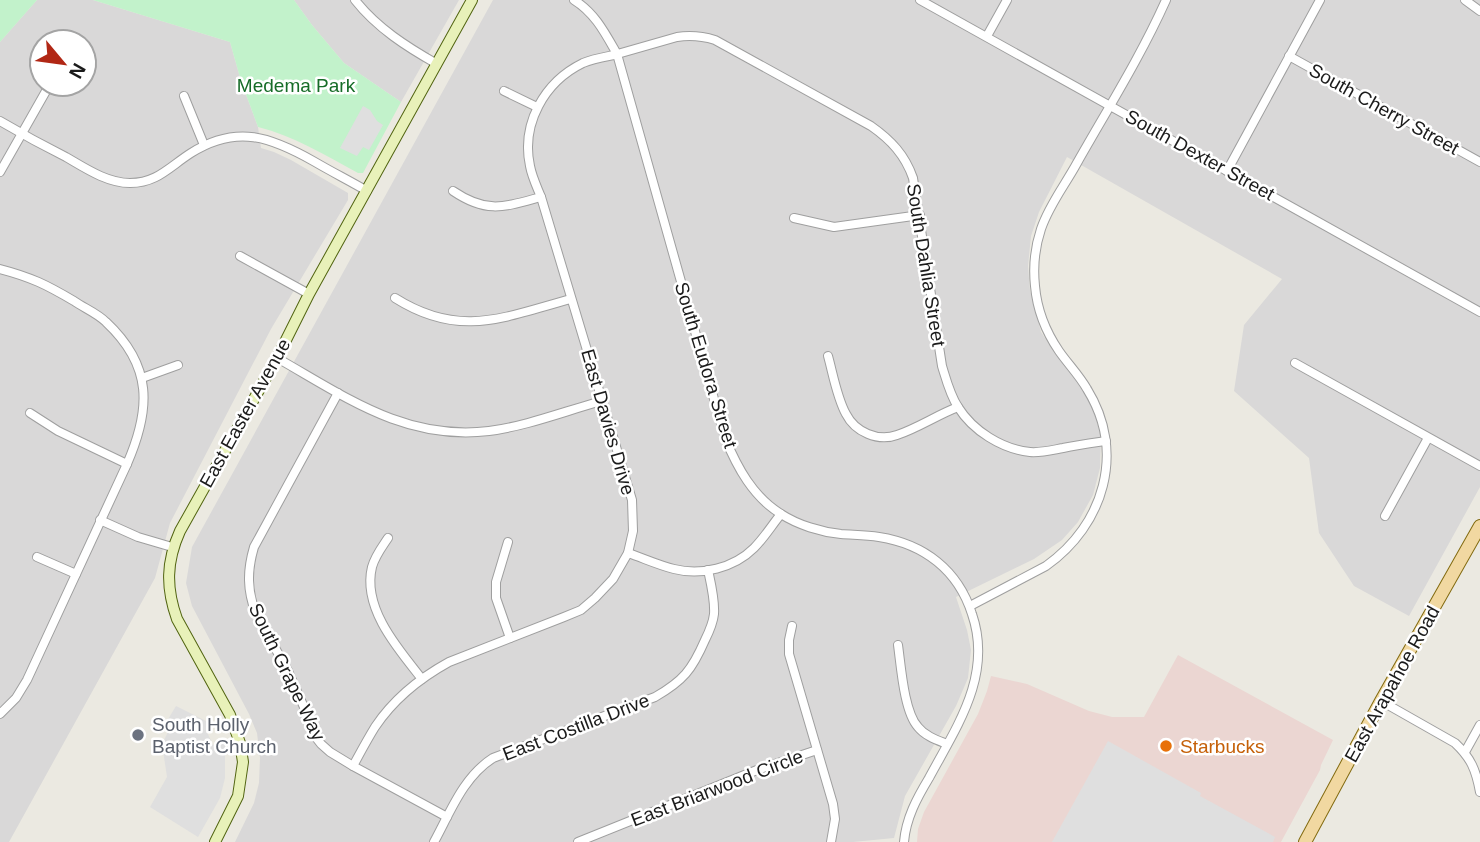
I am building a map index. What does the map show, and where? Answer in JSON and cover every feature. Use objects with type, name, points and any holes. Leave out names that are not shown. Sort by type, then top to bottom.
[{"type":"main road","name":"East Arapahoe Road","points":[[1306,842],[1381,701],[1480,526]]},
{"type":"street","points":[[355,0],[385,30],[437,64]]},
{"type":"street","name":"East Easter Avenue","points":[[215,842],[238,796],[243,762],[240,743],[230,715],[185,634],[172,603],[169,565],[172,547],[472,0]]},
{"type":"street","name":"South Eudora Street","points":[[574,0],[600,24],[617,54],[724,438],[736,464],[750,484],[781,514],[837,534],[878,537],[900,542],[928,555],[951,573],[961,585],[970,606],[978,638],[979,666],[971,697],[915,803],[904,842]]},
{"type":"street","name":"South Dexter Street","points":[[920,0],[1480,312]]},
{"type":"street","points":[[986,36],[1007,0]]},
{"type":"street","points":[[970,606],[1057,558],[1088,524],[1100,498],[1105,478],[1106,440],[1089,391],[1057,349],[1044,323],[1035,289],[1034,268],[1038,240],[1048,213],[1166,0]]},
{"type":"street","points":[[1227,171],[1320,0]]},
{"type":"street","points":[[1465,0],[1480,11]]},
{"type":"street","name":"South Dahlia Street","points":[[617,54],[686,35],[715,40],[886,136],[911,171],[942,366],[958,407],[973,425],[986,435],[1009,447],[1031,452],[1106,440]]},
{"type":"street","name":"East Davies Drive","points":[[353,766],[375,727],[391,706],[422,679],[449,662],[581,610],[602,593],[628,553],[633,531],[632,500],[528,151],[531,122],[546,93],[566,74],[584,63],[617,54]]},
{"type":"street","name":"South Cherry Street","points":[[1289,56],[1480,162]]},
{"type":"street","points":[[504,91],[537,107]]},
{"type":"street","points":[[184,96],[204,145]]},
{"type":"street","points":[[0,172],[42,98]]},
{"type":"street","points":[[0,121],[99,175],[127,183],[155,178],[204,145],[216,140],[238,137],[261,138],[288,147],[367,191]]},
{"type":"street","points":[[453,191],[478,205],[497,207],[541,197]]},
{"type":"street","points":[[794,218],[834,227],[920,215]]},
{"type":"street","points":[[240,256],[309,294]]},
{"type":"street","points":[[0,269],[47,285],[105,321],[123,340],[133,356],[142,378],[144,409],[141,429],[127,464],[27,680],[16,698],[0,713]]},
{"type":"street","points":[[396,298],[425,314],[472,323],[497,320],[571,299]]},
{"type":"street","points":[[828,356],[844,411],[856,427],[871,435],[896,436],[958,407]]},
{"type":"street","points":[[277,358],[376,414],[416,427],[456,432],[491,430],[602,401]]},
{"type":"street","points":[[1295,363],[1480,466]]},
{"type":"street","points":[[142,378],[178,365]]},
{"type":"street","name":"South Grape Way","points":[[338,393],[254,547],[248,589],[256,614],[297,690],[314,735],[330,752],[447,817]]},
{"type":"street","points":[[30,414],[58,431],[127,464]]},
{"type":"street","points":[[1385,516],[1428,438]]},
{"type":"street","points":[[628,553],[671,568],[695,572],[721,568],[752,550],[781,514]]},
{"type":"street","points":[[100,520],[138,537],[172,547]]},
{"type":"street","points":[[388,537],[372,567],[370,581],[373,602],[398,648],[422,679]]},
{"type":"street","points":[[508,542],[496,582],[496,598],[510,638]]},
{"type":"street","points":[[37,557],[76,575]]},
{"type":"street","name":"East Costilla Drive","points":[[434,842],[469,779],[492,758],[655,697],[679,682],[696,661],[712,625],[714,603],[708,570]]},
{"type":"street","points":[[792,626],[789,654],[835,819],[831,842]]},
{"type":"street","points":[[898,645],[911,716],[925,734],[947,744]]},
{"type":"street","points":[[1381,701],[1455,743],[1465,752],[1474,767],[1480,792]]},
{"type":"street","points":[[1465,752],[1480,725]]},
{"type":"street","name":"East Briarwood Circle","points":[[578,842],[757,770],[817,750]]},
{"type":"shaded area","points":[[37,0],[93,0],[230,42],[258,127],[261,148],[291,160],[348,193],[348,200],[271,329],[170,523],[155,578],[9,842],[0,842],[0,42]]},
{"type":"shaded area","points":[[294,0],[459,0],[401,102],[344,63]]},
{"type":"shaded area","points":[[493,0],[1480,0],[1480,487],[1409,616],[1354,586],[1319,533],[1309,458],[1234,391],[1244,325],[1282,279],[1067,157],[1039,212],[1031,236],[1028,266],[1030,290],[1041,332],[1084,390],[1095,413],[1101,438],[1100,468],[1093,495],[1078,522],[1062,540],[1034,559],[956,597],[971,650],[968,678],[956,706],[905,796],[894,838],[853,842],[235,842],[254,803],[259,783],[257,733],[192,606],[186,583],[192,547]]},
{"type":"shaded area","points":[[363,106],[383,125],[369,150],[363,147],[357,156],[340,148]]},
{"type":"shaded area","points":[[1178,655],[1333,740],[1281,842],[917,842],[924,812],[978,714],[991,676],[1027,684],[1089,711],[1112,717],[1144,717]]},
{"type":"shaded area","points":[[176,706],[210,723],[207,732],[213,745],[225,743],[225,778],[220,798],[198,837],[150,807],[167,777],[162,744],[171,726],[167,721]]},
{"type":"shaded area","points":[[1108,741],[1275,837],[1273,842],[1052,842]]},
{"type":"green space","points":[[0,0],[37,0],[0,42]]},
{"type":"green space","name":"Medema Park","points":[[93,0],[294,0],[344,63],[401,102],[363,173],[358,173],[297,141],[258,127],[230,42]]},
{"type":"place","name":"South Holly Baptist Church","points":[[138,735]]},
{"type":"place","name":"Starbucks","points":[[1166,746]]}]
